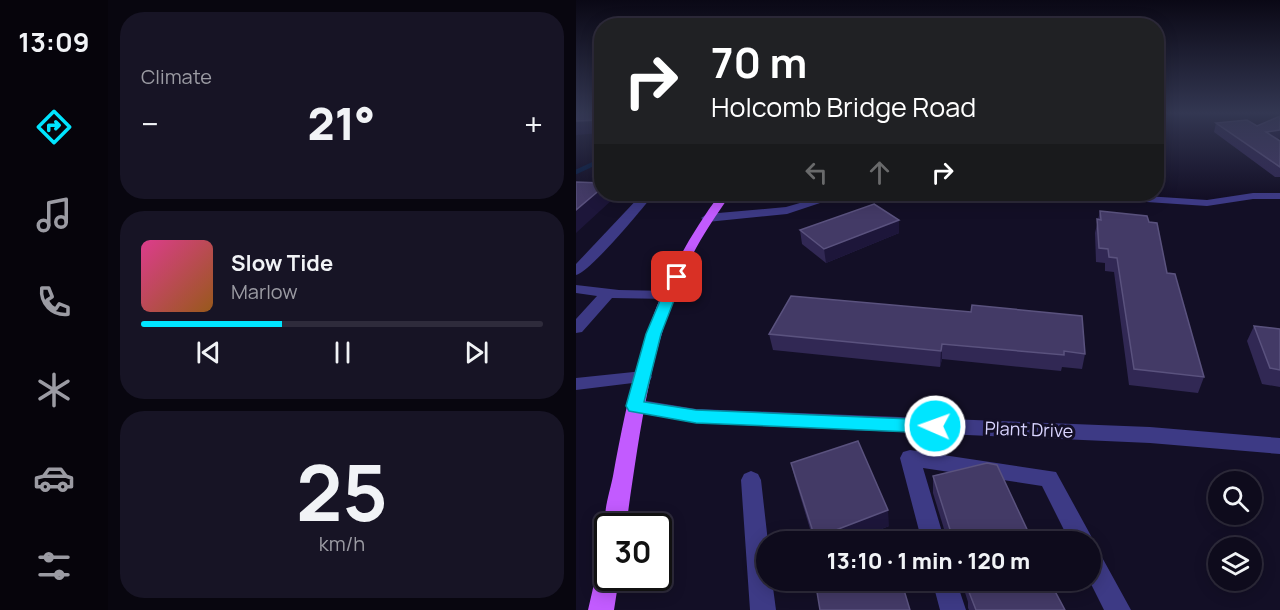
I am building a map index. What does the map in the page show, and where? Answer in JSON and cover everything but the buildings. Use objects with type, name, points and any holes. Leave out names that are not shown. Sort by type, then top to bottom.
[{"type":"main road","points":[[617,513],[635,406],[654,334],[693,242],[720,201]]},
{"type":"main road","points":[[601,610],[604,591]]},
{"type":"street","points":[[1164,200],[1207,203],[1253,196],[1280,196]]},
{"type":"street","points":[[576,271],[641,201]]},
{"type":"street","points":[[707,218],[787,210],[817,201]]},
{"type":"street","points":[[576,289],[669,295]]},
{"type":"street","points":[[576,328],[609,292]]},
{"type":"street","points":[[576,384],[643,377]]},
{"type":"street","name":"Plant Drive","points":[[635,406],[696,416],[1150,435],[1280,446]]},
{"type":"street","points":[[930,531],[910,458],[1049,478],[1076,531]]},
{"type":"street","points":[[751,480],[763,610]]},
{"type":"street","points":[[1101,578],[1118,610]]},
{"type":"street","points":[[947,591],[952,610]]},
{"type":"waterway","points":[[576,172],[594,164]]},
{"type":"route","points":[[677,277],[654,334],[635,406],[696,416],[935,426]]}]
